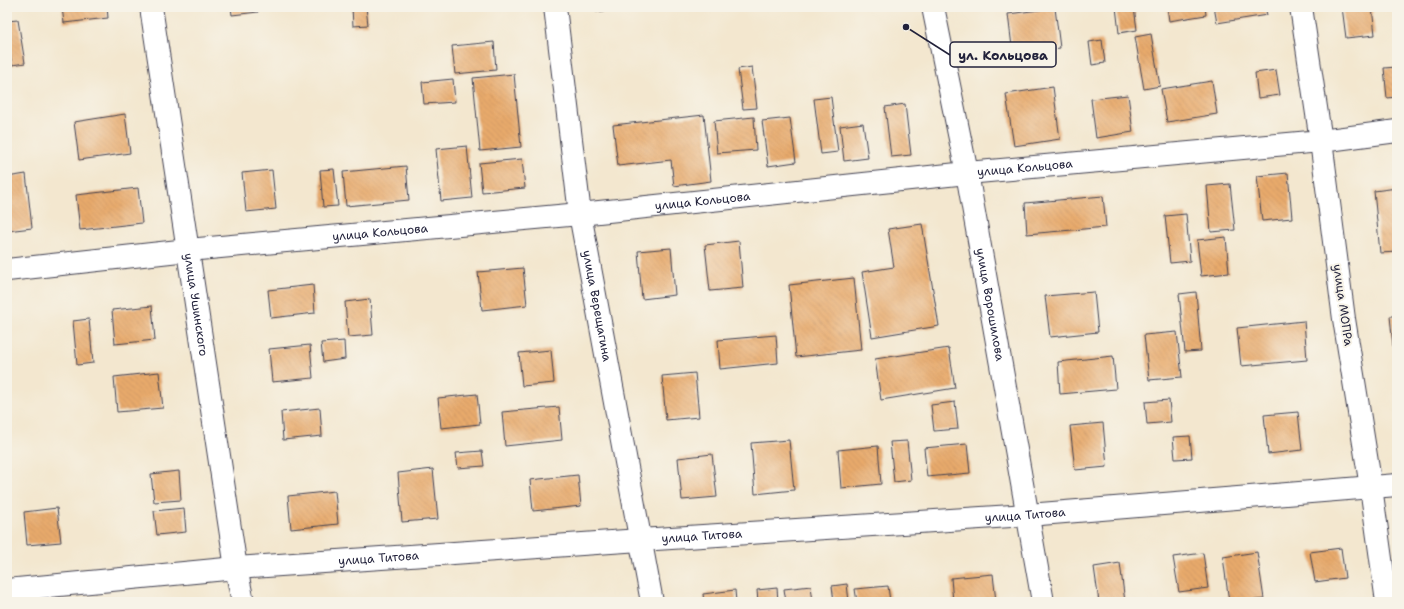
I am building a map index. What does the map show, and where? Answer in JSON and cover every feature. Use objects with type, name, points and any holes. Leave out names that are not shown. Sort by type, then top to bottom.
[{"type":"street","name":"улица Ушинского","points":[[151,7],[242,602]]},
{"type":"street","name":"улица Верещагина","points":[[556,7],[580,214],[652,602]]},
{"type":"street","name":"улица Ворошилова","points":[[933,7],[967,173],[1043,602]]},
{"type":"street","name":"улица МОПРа","points":[[1301,7],[1321,141],[1344,319],[1371,487],[1387,602]]},
{"type":"street","name":"улица Кольцова","points":[[7,270],[188,250],[580,214],[967,173],[1321,141],[1397,131]]},
{"type":"street","name":"улица Титова","points":[[7,590],[236,568],[1028,515],[1397,485]]},
{"type":"building","points":[[62,7],[107,7],[108,18],[64,23]]},
{"type":"building","points":[[231,7],[258,7],[258,12],[232,15]]},
{"type":"building","points":[[352,7],[366,7],[368,25],[353,26]]},
{"type":"building","points":[[595,7],[624,7],[624,8],[596,12]]},
{"type":"building","points":[[1116,7],[1134,7],[1137,30],[1119,33]]},
{"type":"building","points":[[1167,7],[1205,7],[1206,15],[1169,21]]},
{"type":"building","points":[[1214,7],[1265,7],[1267,15],[1217,23]]},
{"type":"building","points":[[1342,7],[1372,7],[1375,35],[1346,38]]},
{"type":"building","points":[[1055,8],[1060,48],[1013,55],[1008,14]]},
{"type":"building","points":[[18,20],[25,63],[12,65],[7,33],[7,21]]},
{"type":"building","points":[[1151,34],[1160,86],[1144,89],[1135,37]]},
{"type":"building","points":[[1102,40],[1105,63],[1092,65],[1089,42]]},
{"type":"building","points":[[494,42],[496,70],[455,74],[452,46]]},
{"type":"building","points":[[752,67],[757,108],[743,109],[738,69]]},
{"type":"building","points":[[1397,67],[1397,97],[1387,98],[1384,68]]},
{"type":"building","points":[[1276,70],[1280,95],[1258,98],[1255,73]]},
{"type":"building","points":[[514,74],[521,147],[480,151],[473,78]]},
{"type":"building","points":[[453,79],[455,102],[424,104],[422,82]]},
{"type":"building","points":[[1212,81],[1217,114],[1167,122],[1161,89]]},
{"type":"building","points":[[1053,87],[1060,139],[1014,146],[1006,94]]},
{"type":"building","points":[[1128,95],[1133,132],[1096,138],[1091,99]]},
{"type":"building","points":[[831,97],[838,152],[821,154],[814,99]]},
{"type":"building","points":[[905,104],[911,155],[891,157],[885,107]]},
{"type":"building","points":[[125,114],[130,153],[79,160],[74,122]]},
{"type":"building","points":[[704,115],[711,181],[674,186],[671,160],[618,166],[613,125]]},
{"type":"building","points":[[754,117],[756,150],[717,153],[714,121]]},
{"type":"building","points":[[790,118],[796,162],[768,166],[762,121]]},
{"type":"building","points":[[863,123],[868,158],[844,161],[840,126]]},
{"type":"building","points":[[467,146],[472,198],[441,201],[436,149]]},
{"type":"building","points":[[522,159],[525,188],[482,192],[479,163]]},
{"type":"building","points":[[406,166],[409,200],[346,206],[343,172]]},
{"type":"building","points":[[334,169],[338,206],[323,207],[320,170]]},
{"type":"building","points":[[272,170],[276,209],[246,212],[242,173]]},
{"type":"building","points":[[1288,173],[1292,218],[1262,221],[1257,176]]},
{"type":"building","points":[[26,174],[32,228],[7,231],[7,177]]},
{"type":"building","points":[[1230,184],[1235,230],[1211,232],[1207,186]]},
{"type":"building","points":[[138,188],[142,223],[80,230],[76,195]]},
{"type":"building","points":[[1397,188],[1397,252],[1380,253],[1374,191]]},
{"type":"building","points":[[1103,196],[1106,227],[1027,234],[1025,203]]},
{"type":"building","points":[[1186,214],[1190,261],[1170,263],[1165,216]]},
{"type":"building","points":[[922,224],[939,326],[872,337],[862,272],[894,267],[888,229]]},
{"type":"building","points":[[1226,237],[1229,273],[1201,276],[1197,240]]},
{"type":"building","points":[[739,241],[743,288],[710,291],[705,245]]},
{"type":"building","points":[[671,248],[675,295],[642,299],[638,251]]},
{"type":"building","points":[[523,268],[527,305],[482,310],[478,272]]},
{"type":"building","points":[[854,278],[861,350],[796,357],[789,285]]},
{"type":"building","points":[[313,285],[315,313],[271,318],[268,290]]},
{"type":"building","points":[[1094,292],[1098,332],[1050,337],[1045,296]]},
{"type":"building","points":[[1196,292],[1201,351],[1185,352],[1179,294]]},
{"type":"building","points":[[370,299],[373,335],[348,337],[345,302]]},
{"type":"building","points":[[152,306],[155,340],[115,344],[112,310]]},
{"type":"building","points":[[1390,316],[1397,316],[1397,346],[1393,346]]},
{"type":"building","points":[[89,319],[93,363],[77,365],[73,321]]},
{"type":"building","points":[[1304,321],[1307,360],[1241,366],[1237,328]]},
{"type":"building","points":[[1177,332],[1182,377],[1149,380],[1144,335]]},
{"type":"building","points":[[776,335],[778,363],[720,369],[718,340]]},
{"type":"building","points":[[344,341],[345,359],[323,362],[321,343]]},
{"type":"building","points":[[310,345],[313,378],[272,382],[269,349]]},
{"type":"building","points":[[949,348],[955,388],[881,400],[875,359]]},
{"type":"building","points":[[551,350],[554,383],[522,386],[519,353]]},
{"type":"building","points":[[1113,356],[1116,389],[1060,394],[1058,362]]},
{"type":"building","points":[[159,372],[163,408],[117,412],[114,377]]},
{"type":"building","points":[[695,373],[699,417],[666,420],[662,376]]},
{"type":"building","points":[[477,394],[480,424],[441,428],[438,398]]},
{"type":"building","points":[[1169,400],[1171,422],[1147,424],[1145,402]]},
{"type":"building","points":[[955,402],[958,429],[934,431],[931,405]]},
{"type":"building","points":[[559,407],[562,440],[505,446],[502,412]]},
{"type":"building","points":[[320,408],[322,436],[283,440],[281,412]]},
{"type":"building","points":[[1298,412],[1302,450],[1268,454],[1264,415]]},
{"type":"building","points":[[1103,423],[1107,467],[1075,470],[1070,426]]},
{"type":"building","points":[[1190,436],[1192,458],[1175,459],[1173,437]]},
{"type":"building","points":[[789,440],[794,490],[755,494],[751,443]]},
{"type":"building","points":[[907,441],[911,480],[894,482],[890,442]]},
{"type":"building","points":[[967,444],[970,473],[927,477],[924,448]]},
{"type":"building","points":[[878,446],[881,484],[841,488],[838,450]]},
{"type":"building","points":[[482,451],[484,466],[458,468],[456,453]]},
{"type":"building","points":[[712,454],[717,497],[682,500],[678,458]]},
{"type":"building","points":[[433,469],[438,519],[402,522],[398,473]]},
{"type":"building","points":[[179,471],[181,500],[154,502],[151,474]]},
{"type":"building","points":[[578,475],[581,506],[533,511],[530,480]]},
{"type":"building","points":[[335,491],[338,524],[291,529],[288,496]]},
{"type":"building","points":[[57,508],[61,542],[27,545],[24,512]]},
{"type":"building","points":[[184,508],[186,532],[157,535],[154,511]]},
{"type":"building","points":[[1341,548],[1345,578],[1315,582],[1310,552]]},
{"type":"building","points":[[1257,552],[1264,599],[1229,602],[1223,557]]},
{"type":"building","points":[[1203,553],[1208,588],[1179,592],[1173,557]]},
{"type":"building","points":[[1120,563],[1125,602],[1099,602],[1094,567]]},
{"type":"building","points":[[993,574],[996,602],[953,602],[951,578]]},
{"type":"building","points":[[847,584],[849,602],[834,602],[832,586]]},
{"type":"building","points":[[811,586],[813,602],[786,602],[784,589]]},
{"type":"building","points":[[888,586],[890,602],[857,602],[855,589]]},
{"type":"building","points":[[777,588],[778,602],[758,602],[757,590]]},
{"type":"building","points":[[735,590],[736,602],[704,602],[703,594]]},
{"type":"place","name":"ул. Кольцова","points":[[906,27]]}]
